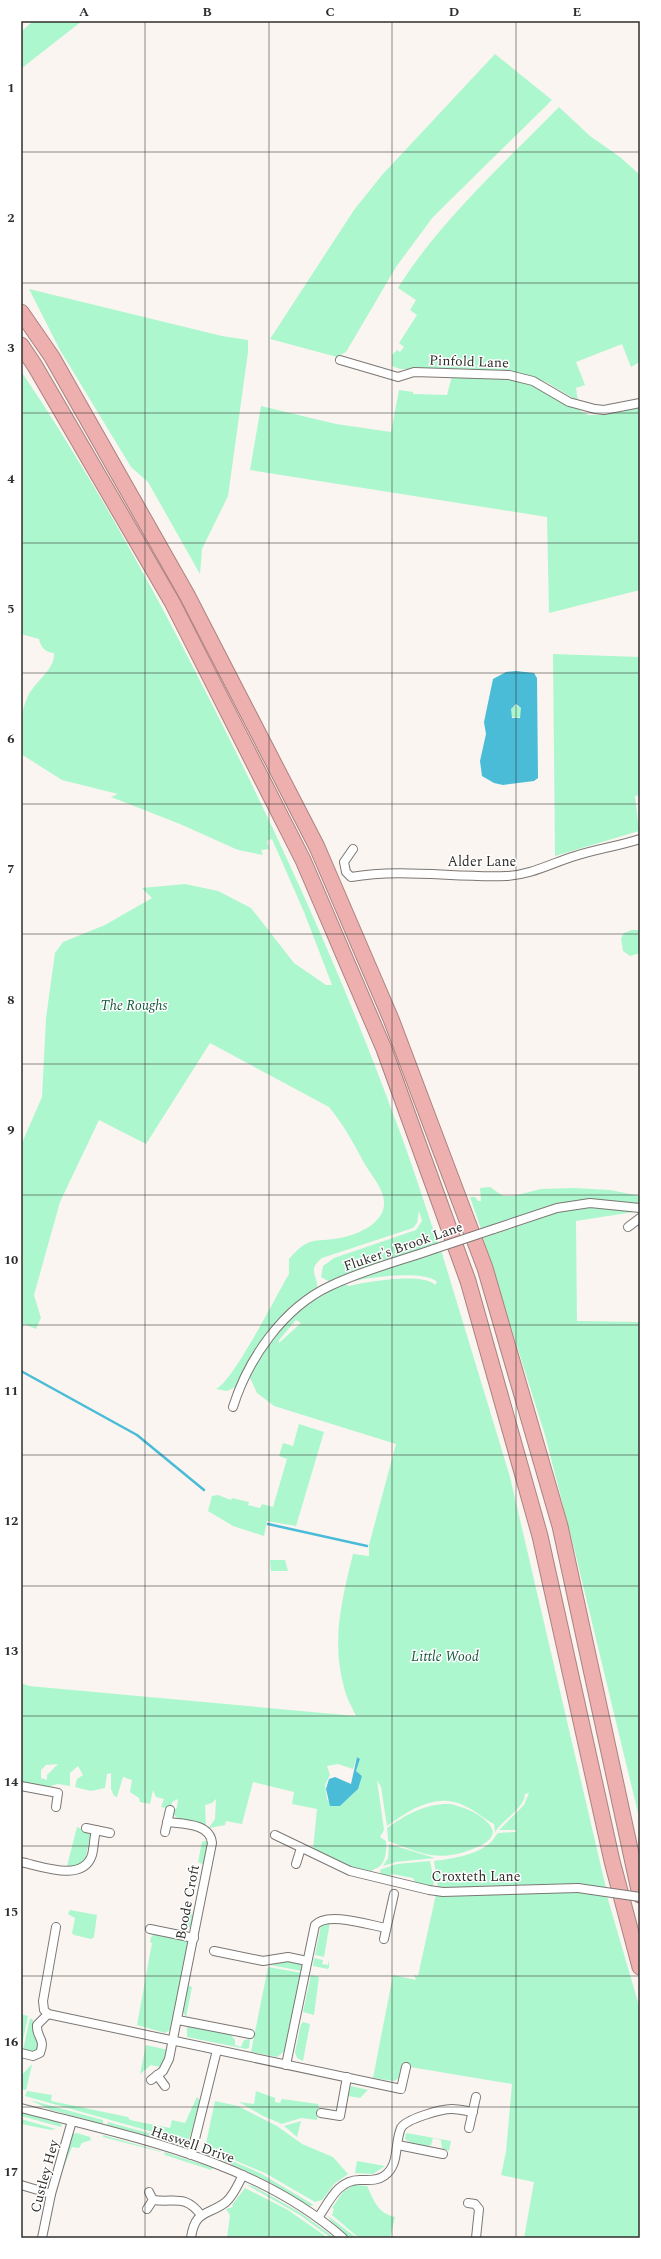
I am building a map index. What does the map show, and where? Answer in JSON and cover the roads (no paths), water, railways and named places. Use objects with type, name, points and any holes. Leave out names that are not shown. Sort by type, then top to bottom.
[{"type":"highway","points":[[21,312],[52,357],[187,595],[318,847],[391,1019],[485,1268],[560,1526],[640,1896]]},
{"type":"highway","points":[[21,345],[39,373],[176,609],[303,860],[384,1049],[468,1281],[540,1536],[612,1861],[640,1967]]},
{"type":"street","name":"Pinfold Lane","points":[[340,360],[398,377],[414,372],[509,375],[533,381],[568,402],[595,409],[608,409],[640,403]]},
{"type":"street","name":"Alder Lane","points":[[353,849],[344,862],[346,872],[352,877],[370,874],[428,873],[505,876],[536,871],[576,856],[640,839]]},
{"type":"street","name":"Fluker's Brook Lane","points":[[233,1407],[243,1378],[256,1354],[282,1321],[312,1297],[345,1280],[557,1208],[590,1203],[640,1208]]},
{"type":"street","points":[[628,1227],[640,1218]]},
{"type":"street","points":[[21,1786],[59,1790],[56,1807]]},
{"type":"street","points":[[165,1832],[170,1810]]},
{"type":"street","name":"Boode Croft","points":[[165,2086],[154,2078],[167,2066],[173,2042],[212,1838],[207,1831],[200,1827],[167,1822]]},
{"type":"street","points":[[86,1828],[110,1833]]},
{"type":"street","points":[[21,1862],[73,1872],[82,1868],[91,1856],[96,1830]]},
{"type":"street","name":"Croxteth Lane","points":[[274,1835],[350,1871],[429,1890],[578,1888],[640,1896]]},
{"type":"street","points":[[296,1864],[301,1848]]},
{"type":"street","points":[[384,1939],[394,1894]]},
{"type":"street","points":[[286,2065],[313,1930],[318,1920],[330,1918],[386,1928]]},
{"type":"street","points":[[56,1927],[42,2001],[44,2010],[48,2014],[173,2042],[401,2089],[406,2067]]},
{"type":"street","points":[[150,1929],[194,1938]]},
{"type":"street","points":[[214,1951],[259,1961],[288,1957],[307,1961]]},
{"type":"street","points":[[21,2053],[33,2056],[40,2053],[43,2042],[36,2025],[48,2014]]},
{"type":"street","points":[[178,2020],[250,2034]]},
{"type":"street","points":[[191,2155],[217,2050]]},
{"type":"street","points":[[321,2113],[340,2116],[347,2077]]},
{"type":"street","points":[[469,2128],[476,2097]]},
{"type":"street","name":"Haswell Drive","points":[[21,2108],[191,2155],[243,2175],[275,2191],[318,2218],[343,2238]]},
{"type":"street","points":[[318,2218],[338,2188],[344,2183],[360,2180],[373,2180],[389,2172],[394,2163],[401,2129],[410,2120],[448,2109],[473,2112]]},
{"type":"street","name":"Custley Hey","points":[[42,2238],[51,2194],[72,2121]]},
{"type":"street","points":[[398,2145],[439,2153],[436,2143]]},
{"type":"street","points":[[191,2238],[194,2226],[201,2215],[227,2201],[243,2175]]},
{"type":"street","points":[[21,2185],[51,2194]]},
{"type":"street","points":[[147,2209],[151,2196],[180,2199],[191,2204],[201,2215]]},
{"type":"street","points":[[468,2202],[475,2204],[479,2209],[476,2238]]},
{"type":"water","points":[[516,671],[534,673],[537,678],[538,778],[534,781],[503,785],[494,783],[482,776],[480,761],[486,734],[484,722],[493,679],[506,672]],"holes":[[[516,704],[521,708],[520,718],[512,718],[511,709]]]},
{"type":"water","points":[[357,1757],[360,1759],[356,1771],[362,1776],[358,1789],[340,1806],[330,1806],[326,1789],[329,1779],[335,1777],[351,1784]]},
{"type":"waterway","points":[[21,1371],[137,1435],[204,1490]]},
{"type":"waterway","points":[[268,1524],[367,1546]]},
{"type":"park label","name":"The Roughs","points":[[134,1005]]},
{"type":"park label","name":"Little Wood","points":[[445,1656]]}]
